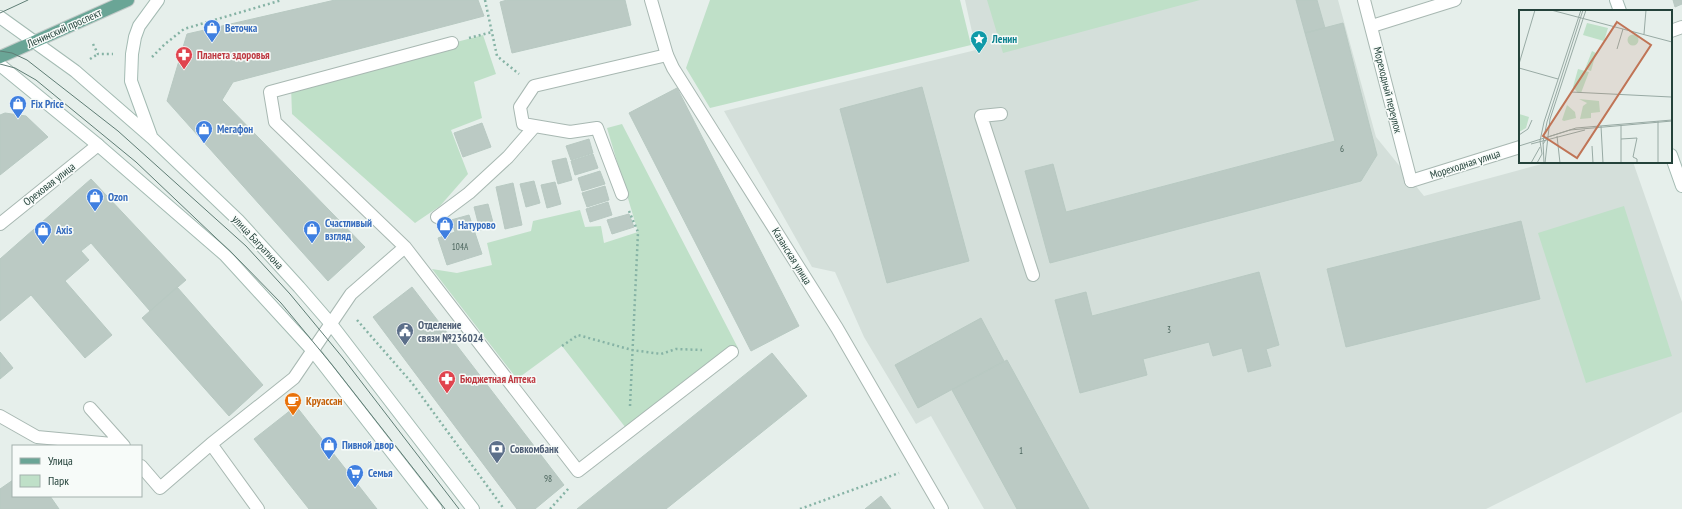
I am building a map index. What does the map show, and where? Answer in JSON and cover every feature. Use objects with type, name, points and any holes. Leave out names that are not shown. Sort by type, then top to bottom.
[{"type":"main road","name":"Ленинский проспект","points":[[0,57],[128,0]]},
{"type":"main road","points":[[152,138],[131,81],[132,54],[135,37],[139,26],[158,0]]},
{"type":"main road","name":"Казанская улица","points":[[651,0],[667,55],[837,328],[942,509]]},
{"type":"main road","name":"Мореходный переулок","points":[[1364,0],[1372,26],[1411,181]]},
{"type":"main road","points":[[1372,26],[1455,0]]},
{"type":"main road","points":[[1616,0],[1620,10]]},
{"type":"main road","name":"улица Багратиона","points":[[0,17],[75,71],[152,138],[238,220],[331,324],[473,509]]},
{"type":"main road","points":[[1672,31],[1682,27]]},
{"type":"main road","points":[[452,43],[270,92],[275,122],[405,247],[578,471],[732,352]]},
{"type":"main road","points":[[622,194],[597,128],[570,132],[523,124],[520,107],[534,86],[667,55]]},
{"type":"main road","points":[[0,65],[98,145],[225,255],[312,351],[436,509]]},
{"type":"main road","points":[[1001,114],[981,116],[1033,275]]},
{"type":"main road","points":[[437,217],[469,193],[508,156],[535,126]]},
{"type":"main road","name":"Ореховая улица","points":[[0,224],[98,145]]},
{"type":"main road","name":"Мореходная улица","points":[[1411,181],[1519,146]]},
{"type":"main road","points":[[1672,158],[1682,186]]},
{"type":"main road","points":[[142,467],[160,488],[294,378],[351,294],[405,247]]},
{"type":"main road","points":[[90,408],[122,445]]},
{"type":"main road","points":[[0,416],[37,437],[113,445]]},
{"type":"main road","points":[[212,444],[258,509]]},
{"type":"path","points":[[152,63],[152,56],[184,29],[282,0]]},
{"type":"path","points":[[485,0],[498,56],[534,86]]},
{"type":"path","points":[[452,43],[492,32]]},
{"type":"path","points":[[93,44],[98,54]]},
{"type":"path","points":[[90,60],[98,54],[118,54]]},
{"type":"path","points":[[622,194],[638,232],[629,432]]},
{"type":"path","points":[[562,346],[578,335],[632,350],[661,354],[676,349],[732,352]]},
{"type":"path","points":[[800,509],[917,467]]},
{"type":"path","points":[[550,509],[568,490],[578,471]]},
{"type":"shaded area","points":[[965,0],[1338,0],[1376,137],[1424,196],[1545,163],[1633,163],[1682,302],[1682,412],[1486,509],[984,509],[931,416],[916,424],[864,337],[835,272],[812,267],[724,111],[976,50]]},
{"type":"green space","points":[[710,0],[960,0],[971,45],[710,108],[686,68]]},
{"type":"green space","points":[[987,0],[1200,0],[1003,53]]},
{"type":"green space","points":[[483,35],[496,74],[474,82],[482,118],[451,130],[468,174],[440,206],[415,223],[292,114],[291,86]]},
{"type":"green space","points":[[622,124],[738,348],[629,432],[562,346],[517,379],[432,269],[457,273],[492,265],[487,243],[531,231],[533,221],[580,210],[585,227],[601,226],[604,243],[638,232],[607,128]]},
{"type":"green space","points":[[1624,206],[1672,356],[1586,383],[1538,233]]},
{"type":"building","points":[[335,0],[478,0],[484,16],[233,82],[222,100],[365,247],[328,281],[167,101],[187,34]]},
{"type":"building","points":[[507,0],[625,0],[631,25],[512,53],[500,2]]},
{"type":"building","points":[[1296,0],[1317,0],[1325,28],[1305,33]]},
{"type":"building","points":[[1673,0],[1682,0],[1682,4],[1675,7]]},
{"type":"building","points":[[1343,23],[1377,155],[1361,181],[1050,263],[1025,171],[1053,164],[1066,212],[1335,141],[1305,33]]},
{"type":"building","points":[[922,87],[969,261],[887,283],[840,109]]},
{"type":"building","points":[[677,88],[799,326],[751,351],[629,113]]},
{"type":"building","points":[[5,113],[26,116],[48,137],[0,175],[0,115]]},
{"type":"building","points":[[482,123],[491,147],[463,157],[454,133]]},
{"type":"building","points":[[589,139],[593,153],[571,160],[566,146]]},
{"type":"building","points":[[593,154],[598,168],[575,175],[571,161]]},
{"type":"building","points":[[566,158],[572,180],[558,184],[552,161]]},
{"type":"building","points":[[600,171],[605,184],[582,191],[578,178]]},
{"type":"building","points":[[91,179],[186,280],[150,311],[91,243],[81,251],[89,260],[65,281],[112,335],[85,358],[31,295],[0,321],[0,259]]},
{"type":"building","points":[[534,181],[540,203],[526,207],[520,184]]},
{"type":"building","points":[[555,182],[561,204],[547,208],[541,185]]},
{"type":"building","points":[[513,183],[522,225],[505,229],[496,187]]},
{"type":"building","points":[[605,186],[609,200],[587,207],[582,193]]},
{"type":"building","points":[[608,202],[612,215],[590,222],[586,209]]},
{"type":"building","points":[[488,204],[494,226],[480,230],[474,207]]},
{"type":"building","points":[[629,214],[634,227],[612,234],[607,220]]},
{"type":"building","points":[[469,215],[482,254],[447,265],[438,238],[455,232],[451,220]]},
{"type":"building","points":[[1521,221],[1540,299],[1346,347],[1327,269]]},
{"type":"building","points":[[1259,272],[1279,345],[1266,349],[1271,366],[1248,372],[1242,348],[1213,356],[1209,342],[1143,359],[1147,375],[1080,393],[1055,300],[1086,292],[1092,316]]},
{"type":"building","points":[[177,287],[263,385],[229,416],[142,318]]},
{"type":"building","points":[[412,287],[564,485],[535,509],[517,509],[373,317]]},
{"type":"building","points":[[981,318],[1004,361],[918,408],[895,365]]},
{"type":"building","points":[[0,352],[13,368],[0,379]]},
{"type":"building","points":[[772,353],[807,396],[666,509],[577,509]]},
{"type":"building","points":[[1007,360],[1089,509],[1017,509],[952,390]]},
{"type":"building","points":[[296,406],[377,509],[309,509],[286,480],[254,439]]},
{"type":"building","points":[[12,481],[12,497],[51,497],[59,509],[0,509],[0,489]]},
{"type":"building","points":[[881,496],[891,509],[865,509]]},
{"type":"tram line","points":[[0,13],[28,0]]},
{"type":"tram line","points":[[0,51],[12,53],[27,60],[118,131],[246,246],[290,294],[343,358],[459,509]]},
{"type":"tram line","points":[[0,64],[15,68],[36,80],[136,162],[235,256],[281,303],[333,366],[445,509]]},
{"type":"place","name":"Веточка","points":[[212,43]]},
{"type":"place","name":"Ленин","points":[[979,54]]},
{"type":"place","name":"Планета здоровья","points":[[184,70]]},
{"type":"place","name":"Fix Price","points":[[18,119]]},
{"type":"place","name":"Мегафон","points":[[204,144]]},
{"type":"place","name":"Ozon","points":[[95,212]]},
{"type":"place","name":"Натурово","points":[[445,240]]},
{"type":"place","name":"Счастливый взгляд","points":[[312,244]]},
{"type":"place","name":"Axis","points":[[43,245]]},
{"type":"place","name":"Отделение связи №236024","points":[[405,346]]},
{"type":"place","name":"Бюджетная Аптека","points":[[447,394]]},
{"type":"place","name":"Круассан","points":[[293,416]]},
{"type":"place","name":"Пивной двор","points":[[329,460]]},
{"type":"place","name":"Совкомбанк","points":[[497,464]]},
{"type":"place","name":"Семья","points":[[355,488]]}]
